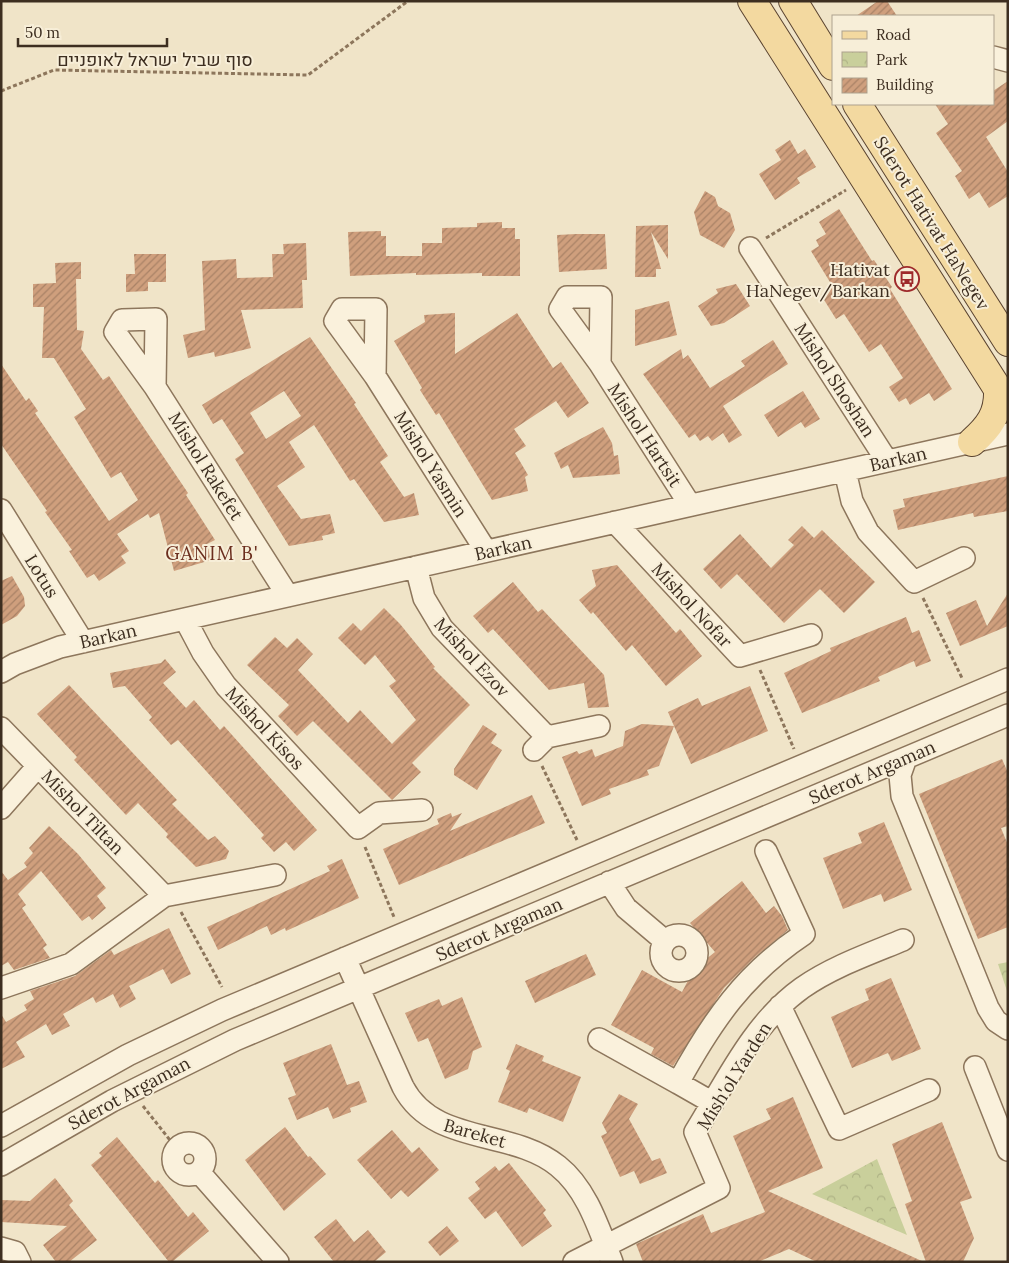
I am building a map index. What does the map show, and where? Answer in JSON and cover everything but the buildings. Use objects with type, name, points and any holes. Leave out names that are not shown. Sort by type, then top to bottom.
[{"type":"main road","name":"Sderot Hativat HaNegev","points":[[752,1],[1003,398]]},
{"type":"main road","points":[[793,1],[832,64]]},
{"type":"main road","name":"Sderot Hativat HaNegev","points":[[858,105],[1008,342]]},
{"type":"main road","points":[[972,442],[989,425],[1003,398]]},
{"type":"street","points":[[994,57],[1008,61]]},
{"type":"street","name":"Mishol Shoshan","points":[[750,248],[887,461]]},
{"type":"street","name":"Mishol Hartsit","points":[[600,364],[690,505]]},
{"type":"street","name":"Mishol Yasmin","points":[[375,376],[486,551]]},
{"type":"street","name":"Mishol Rakefet","points":[[156,387],[288,596]]},
{"type":"street","name":"Barkan","points":[[1,672],[52,650],[83,642],[1008,434]]},
{"type":"street","points":[[844,471],[852,501],[868,532],[914,582],[964,558]]},
{"type":"street","name":"Lotus","points":[[1,510],[83,642]]},
{"type":"street","name":"Mishol Nofar","points":[[615,522],[740,656],[811,634]]},
{"type":"street","name":"Mishol Ezov","points":[[416,567],[424,598],[442,628],[541,743]]},
{"type":"street","name":"Mishol Kisos","points":[[185,619],[198,644],[226,686],[358,828]]},
{"type":"street","name":"Sderot Argaman","points":[[1,1126],[128,1055],[232,1005],[1008,678]]},
{"type":"street","name":"Sderot Argaman","points":[[1,1165],[130,1091],[235,1040],[1008,714]]},
{"type":"street","points":[[541,743],[599,726]]},
{"type":"street","name":"Mishol Tiltan","points":[[1,728],[164,896]]},
{"type":"street","points":[[906,758],[900,775],[902,796],[988,1008],[996,1021],[1008,1029]]},
{"type":"street","points":[[1,808],[38,766]]},
{"type":"street","points":[[358,828],[379,813],[422,810]]},
{"type":"street","points":[[678,1083],[702,1040],[735,994],[763,964],[804,934],[766,851]]},
{"type":"street","points":[[1,988],[71,964],[164,896],[275,875]]},
{"type":"street","points":[[609,882],[626,908],[665,941]]},
{"type":"street","name":"Mish'ol Yarden","points":[[609,1254],[719,1188],[695,1132],[748,1046],[780,1006],[815,980],[903,940]]},
{"type":"street","name":"Bareket","points":[[345,958],[403,1088],[421,1112],[447,1126],[520,1145],[559,1167],[579,1188],[609,1254]]},
{"type":"street","points":[[780,1006],[839,1129],[929,1090]]},
{"type":"street","points":[[599,1040],[713,1103]]},
{"type":"street","points":[[975,1067],[1008,1150]]},
{"type":"street","points":[[177,1149],[173,1161],[179,1172],[188,1176],[199,1172],[278,1262]]},
{"type":"street","points":[[1,1248],[15,1252],[20,1262]]},
{"type":"street","points":[[574,1262],[609,1254]]},
{"type":"path","name":"סוף שביל ישראל לאופניים","points":[[1,91],[54,70],[308,74],[408,1]]},
{"type":"path","points":[[750,248],[864,179]]},
{"type":"path","points":[[914,582],[970,695]]},
{"type":"path","points":[[753,652],[801,766]]},
{"type":"path","points":[[541,743],[586,856]]},
{"type":"path","points":[[358,828],[401,934]]},
{"type":"path","points":[[164,896],[181,912],[232,1005]]},
{"type":"path","points":[[130,1091],[177,1149]]},
{"type":"green space","points":[[1008,962],[1008,994],[998,964]]},
{"type":"green space","points":[[877,1159],[907,1235],[812,1194]]},
{"type":"place","name":"Hativat HaNegev/Barkan","points":[[907,279]]},
{"type":"district","name":"GANIM B'","points":[[212,553]]}]
